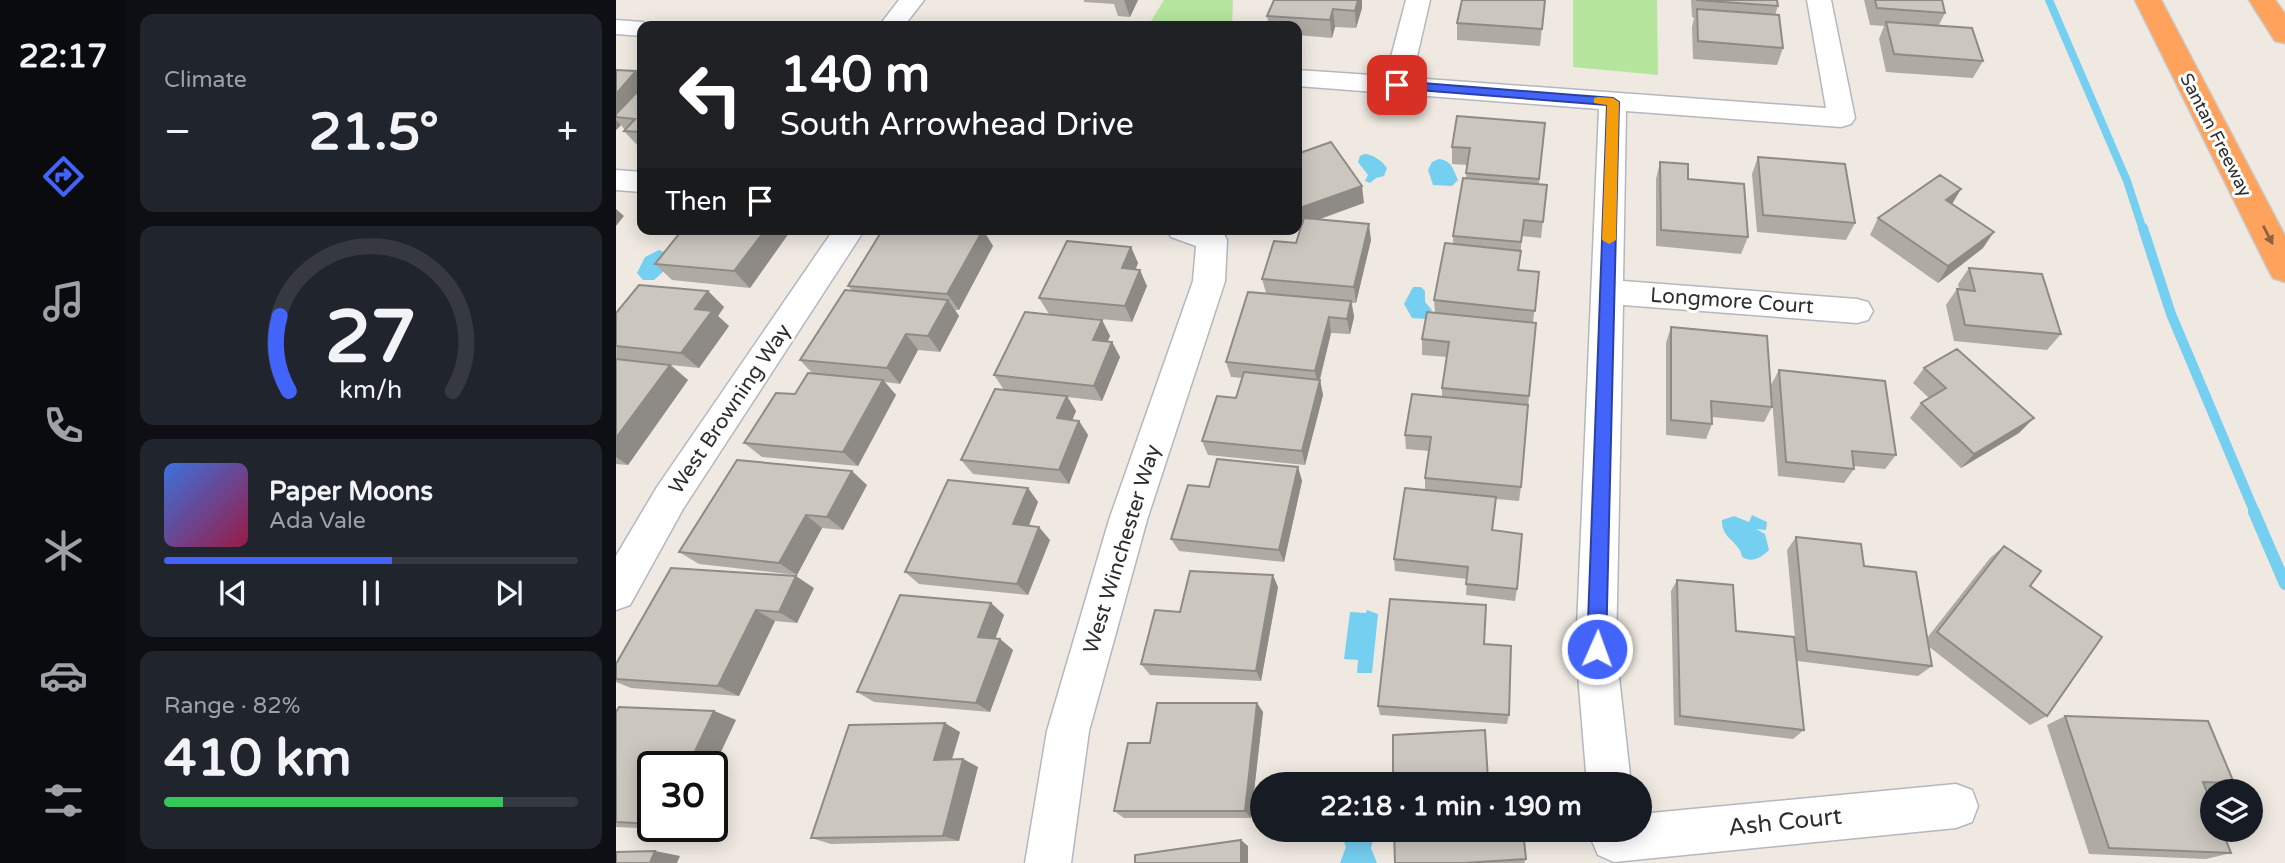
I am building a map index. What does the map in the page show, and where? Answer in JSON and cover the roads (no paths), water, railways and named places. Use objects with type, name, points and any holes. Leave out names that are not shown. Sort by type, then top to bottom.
[{"type":"highway","name":"Santan Freeway","points":[[2148,0],[2285,269]]},
{"type":"highway","points":[[2262,0],[2285,35]]},
{"type":"street","points":[[895,21],[912,0]]},
{"type":"street","points":[[1397,85],[1418,0]]},
{"type":"street","points":[[1302,78],[1840,118],[1819,0]]},
{"type":"street","points":[[616,27],[637,29]]},
{"type":"street","points":[[1608,772],[1597,649],[1613,102]]},
{"type":"street","points":[[616,180],[637,182]]},
{"type":"street","name":"West Browning Way","points":[[616,592],[670,498],[846,235]]},
{"type":"street","name":"West Winchester Way","points":[[1048,863],[1068,731],[1128,520],[1209,281],[1197,235]]},
{"type":"street","name":"Longmore Court","points":[[1607,292],[1857,311]]},
{"type":"street","name":"Ash Court","points":[[1615,844],[1956,806]]},
{"type":"water","points":[[1364,154],[1380,160],[1385,165],[1387,168],[1384,176],[1370,183],[1365,181],[1368,175],[1358,162]]},
{"type":"water","points":[[1439,159],[1447,162],[1453,169],[1458,180],[1452,186],[1433,185],[1428,170],[1432,162]]},
{"type":"water","points":[[659,250],[664,252],[665,270],[654,280],[643,280],[637,273],[645,257]]},
{"type":"water","points":[[1413,287],[1421,287],[1425,291],[1425,302],[1432,310],[1425,319],[1412,318],[1404,304]]},
{"type":"water","points":[[1752,515],[1767,522],[1766,530],[1756,529],[1765,534],[1769,550],[1760,557],[1749,560],[1742,557],[1738,547],[1724,532],[1722,520],[1734,516],[1749,522]]},
{"type":"water","points":[[1367,610],[1378,614],[1372,673],[1357,673],[1358,660],[1344,659],[1350,612],[1366,613]]},
{"type":"water","points":[[1344,842],[1372,842],[1371,848],[1377,863],[1340,863],[1346,847]]},
{"type":"waterway","points":[[2049,0],[2127,181],[2143,230]]},
{"type":"waterway","points":[[2143,228],[2171,314],[2255,513]]},
{"type":"waterway","points":[[2254,512],[2285,584]]}]
